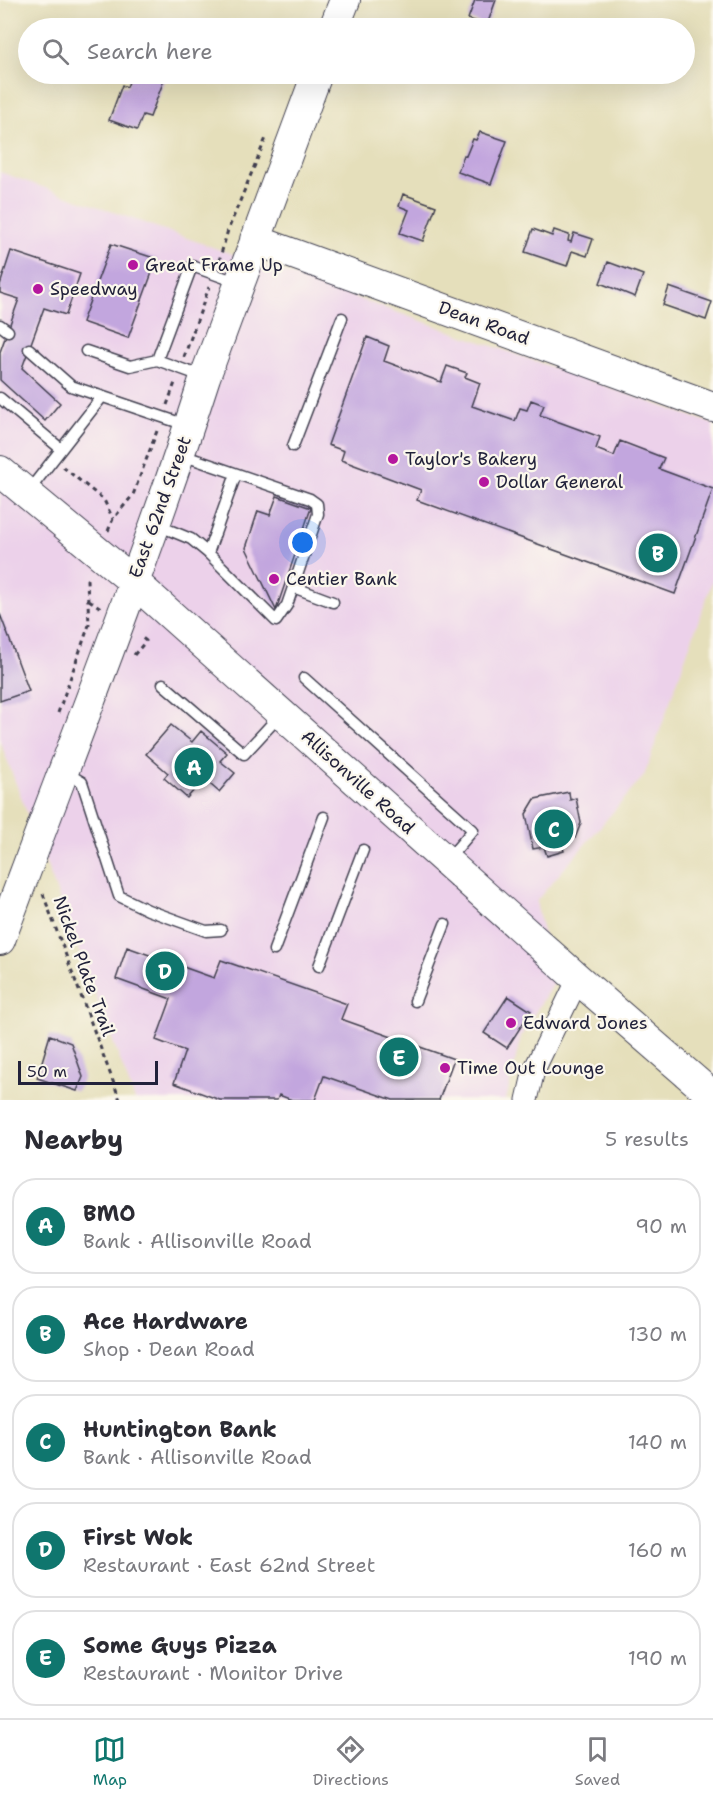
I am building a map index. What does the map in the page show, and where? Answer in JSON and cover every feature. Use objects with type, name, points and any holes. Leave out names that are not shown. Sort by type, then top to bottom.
[{"type":"street","points":[[338,18],[345,0]]},
{"type":"street","name":"East 62nd Street","points":[[0,940],[134,582],[239,284],[242,235],[312,84]]},
{"type":"street","name":"Dean Road","points":[[242,235],[713,407]]},
{"type":"street","name":"Allisonville Road","points":[[0,471],[134,582],[578,979],[713,1096]]},
{"type":"street","points":[[526,1100],[534,1071],[578,979]]},
{"type":"lane","points":[[157,360],[192,266],[239,284]]},
{"type":"lane","points":[[293,446],[342,318]]},
{"type":"lane","points":[[29,349],[71,386],[189,426]]},
{"type":"lane","points":[[86,351],[130,366],[157,360],[205,377]]},
{"type":"lane","points":[[27,493],[102,397]]},
{"type":"lane","points":[[0,398],[61,449]]},
{"type":"lane","points":[[154,524],[191,539],[276,621],[287,605],[318,514],[317,504],[310,499],[179,454]]},
{"type":"lane","points":[[208,554],[236,474]]},
{"type":"lane","points":[[293,587],[333,602]]},
{"type":"lane","points":[[304,678],[473,830],[446,861]]},
{"type":"lane","points":[[163,684],[244,754],[281,714]]},
{"type":"lane","points":[[63,770],[82,782],[119,896],[148,910],[206,931],[221,930]]},
{"type":"lane","points":[[274,950],[324,817]]},
{"type":"lane","points":[[319,966],[363,850]]},
{"type":"lane","points":[[415,1002],[445,924]]},
{"type":"path","points":[[225,239],[242,235],[234,216]]},
{"type":"path","points":[[61,466],[104,500],[113,519]]},
{"type":"path","points":[[87,580],[88,599],[98,605]]},
{"type":"path","name":"Nickel Plate Trail","points":[[42,892],[120,1100]]},
{"type":"shaded area","points":[[0,172],[713,424],[713,579],[644,776],[537,900],[555,980],[521,1036],[506,1100],[135,1100],[0,741]]},
{"type":"building","points":[[475,0],[496,0],[490,18],[468,18]]},
{"type":"building","points":[[128,84],[162,84],[150,117],[143,115],[137,130],[109,120],[122,85],[127,87]]},
{"type":"building","points":[[480,132],[507,141],[491,184],[458,172],[464,155],[466,156],[473,139],[476,140]]},
{"type":"building","points":[[403,194],[436,206],[423,241],[400,233],[409,210],[399,206]]},
{"type":"building","points":[[533,229],[552,236],[554,230],[569,235],[568,241],[571,242],[574,233],[593,239],[587,256],[572,251],[567,266],[525,252]]},
{"type":"building","points":[[111,244],[157,259],[128,338],[82,322]]},
{"type":"building","points":[[11,251],[80,274],[66,315],[44,308],[22,368],[60,403],[45,421],[0,380],[0,352],[19,299],[0,293],[0,285]]},
{"type":"building","points":[[608,262],[643,275],[635,297],[600,283]]},
{"type":"building","points":[[669,287],[712,302],[706,320],[663,305]]},
{"type":"building","points":[[367,337],[389,346],[384,361],[441,382],[447,366],[467,373],[465,377],[480,383],[472,406],[515,421],[520,408],[527,410],[531,400],[544,405],[540,415],[600,437],[596,449],[614,456],[620,441],[664,458],[659,469],[713,489],[675,594],[417,500],[421,490],[341,460],[344,451],[328,445]]},
{"type":"building","name":"Centier Bank","points":[[277,496],[311,508],[276,610],[246,548],[258,511],[270,515]]},
{"type":"building","points":[[0,614],[29,691],[0,701]]},
{"type":"building","points":[[171,725],[192,742],[201,731],[227,753],[220,761],[235,773],[219,792],[204,779],[187,798],[164,778],[168,773],[146,754]]},
{"type":"building","points":[[569,792],[570,800],[576,798],[581,823],[575,838],[570,834],[562,844],[564,851],[547,856],[544,847],[533,849],[526,814],[535,799]]},
{"type":"building","points":[[127,947],[214,978],[221,960],[347,1004],[341,1019],[454,1059],[439,1100],[393,1100],[324,1076],[315,1100],[292,1100],[279,1095],[277,1100],[220,1100],[174,1083],[185,1051],[156,1040],[171,999],[116,979]]},
{"type":"building","points":[[508,996],[531,1011],[507,1048],[484,1033]]},
{"type":"building","points":[[50,1035],[71,1043],[83,1077],[77,1091],[37,1078]]},
{"type":"place","name":"Great Frame Up","points":[[133,265]]},
{"type":"place","name":"Speedway","points":[[38,289]]},
{"type":"place","name":"Taylor's Bakery","points":[[393,459]]},
{"type":"place","name":"Dollar General","points":[[484,482]]},
{"type":"place","name":"Ace Hardware","points":[[658,553]]},
{"type":"place","name":"Centier Bank","points":[[274,579]]},
{"type":"place","name":"BMO","points":[[194,767]]},
{"type":"place","name":"Huntington Bank","points":[[554,829]]},
{"type":"place","name":"First Wok","points":[[165,971]]},
{"type":"place","name":"Edward Jones","points":[[511,1023]]},
{"type":"place","name":"Some Guys Pizza","points":[[399,1057]]},
{"type":"place","name":"Time Out Lounge","points":[[445,1068]]}]
